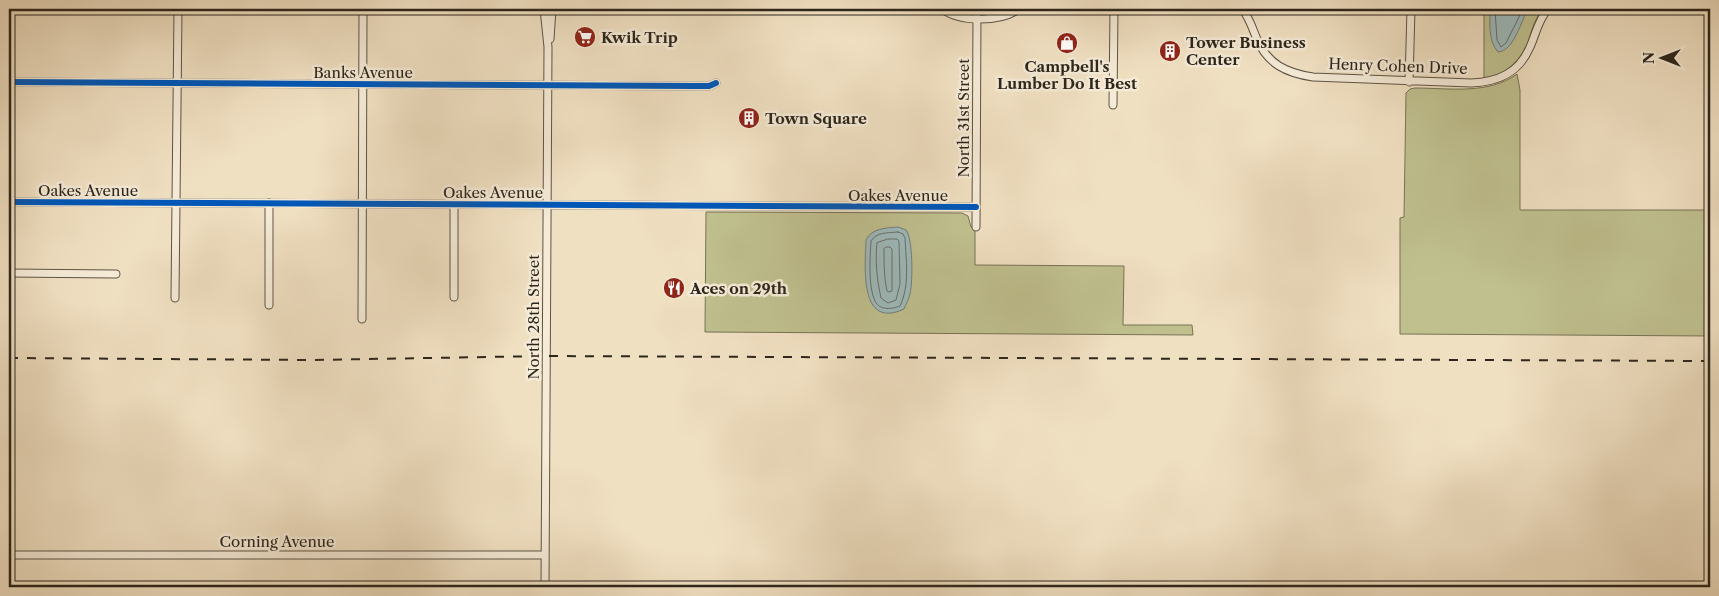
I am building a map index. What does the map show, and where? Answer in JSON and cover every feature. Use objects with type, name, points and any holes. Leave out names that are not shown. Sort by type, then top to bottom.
[{"type":"street","points":[[175,298],[178,9]]},
{"type":"street","points":[[362,319],[363,9]]},
{"type":"street","name":"North 28th Street","points":[[544,9],[548,47]]},
{"type":"street","name":"North 28th Street","points":[[545,587],[548,47],[552,9]]},
{"type":"street","points":[[942,9],[957,16],[977,18],[1000,17],[1019,9]]},
{"type":"street","name":"North 31st Street","points":[[976,227],[977,9]]},
{"type":"street","points":[[1114,9],[1114,105]]},
{"type":"street","name":"Henry Cohen Drive","points":[[1242,9],[1260,45],[1275,64],[1288,72],[1313,77],[1409,82],[1486,83],[1506,76],[1517,67],[1526,56],[1539,23],[1548,9]]},
{"type":"street","points":[[1409,82],[1411,9]]},
{"type":"street","name":"Banks Avenue","points":[[9,82],[548,86],[709,86],[716,83]]},
{"type":"street","name":"Oakes Avenue","points":[[9,202],[976,207]]},
{"type":"street","points":[[269,203],[269,305]]},
{"type":"street","points":[[454,205],[454,297]]},
{"type":"street","points":[[9,273],[116,274]]},
{"type":"street","name":"Corning Avenue","points":[[9,556],[545,555]]},
{"type":"green space","points":[[1484,9],[1543,9],[1519,60],[1509,69],[1484,79]]},
{"type":"green space","points":[[1517,74],[1520,90],[1520,210],[1710,210],[1710,336],[1400,334],[1400,218],[1404,217],[1406,93],[1410,89],[1415,88],[1481,88],[1506,81]]},
{"type":"green space","points":[[706,212],[962,213],[968,216],[971,227],[975,227],[975,265],[1124,266],[1123,325],[1192,325],[1193,335],[705,332]]},
{"type":"water","points":[[1490,9],[1528,9],[1513,41],[1504,50],[1498,52],[1491,37]]},
{"type":"water","points":[[898,227],[906,230],[910,242],[912,260],[911,288],[904,309],[889,313],[879,311],[872,304],[868,292],[865,265],[866,240],[876,231],[884,228]]},
{"type":"railway","points":[[9,358],[312,360],[546,356],[1710,361]]},
{"type":"cycle path","points":[[9,82],[694,86],[709,86],[716,83]]},
{"type":"cycle path","points":[[9,202],[976,207]]},
{"type":"place","name":"Kwik Trip","points":[[585,37]]},
{"type":"place","name":"Campbell's Lumber Do It Best","points":[[1067,43]]},
{"type":"place","name":"Tower Business Center","points":[[1170,51]]},
{"type":"place","name":"Town Square","points":[[749,118]]},
{"type":"place","name":"Aces on 29th","points":[[674,288]]}]
